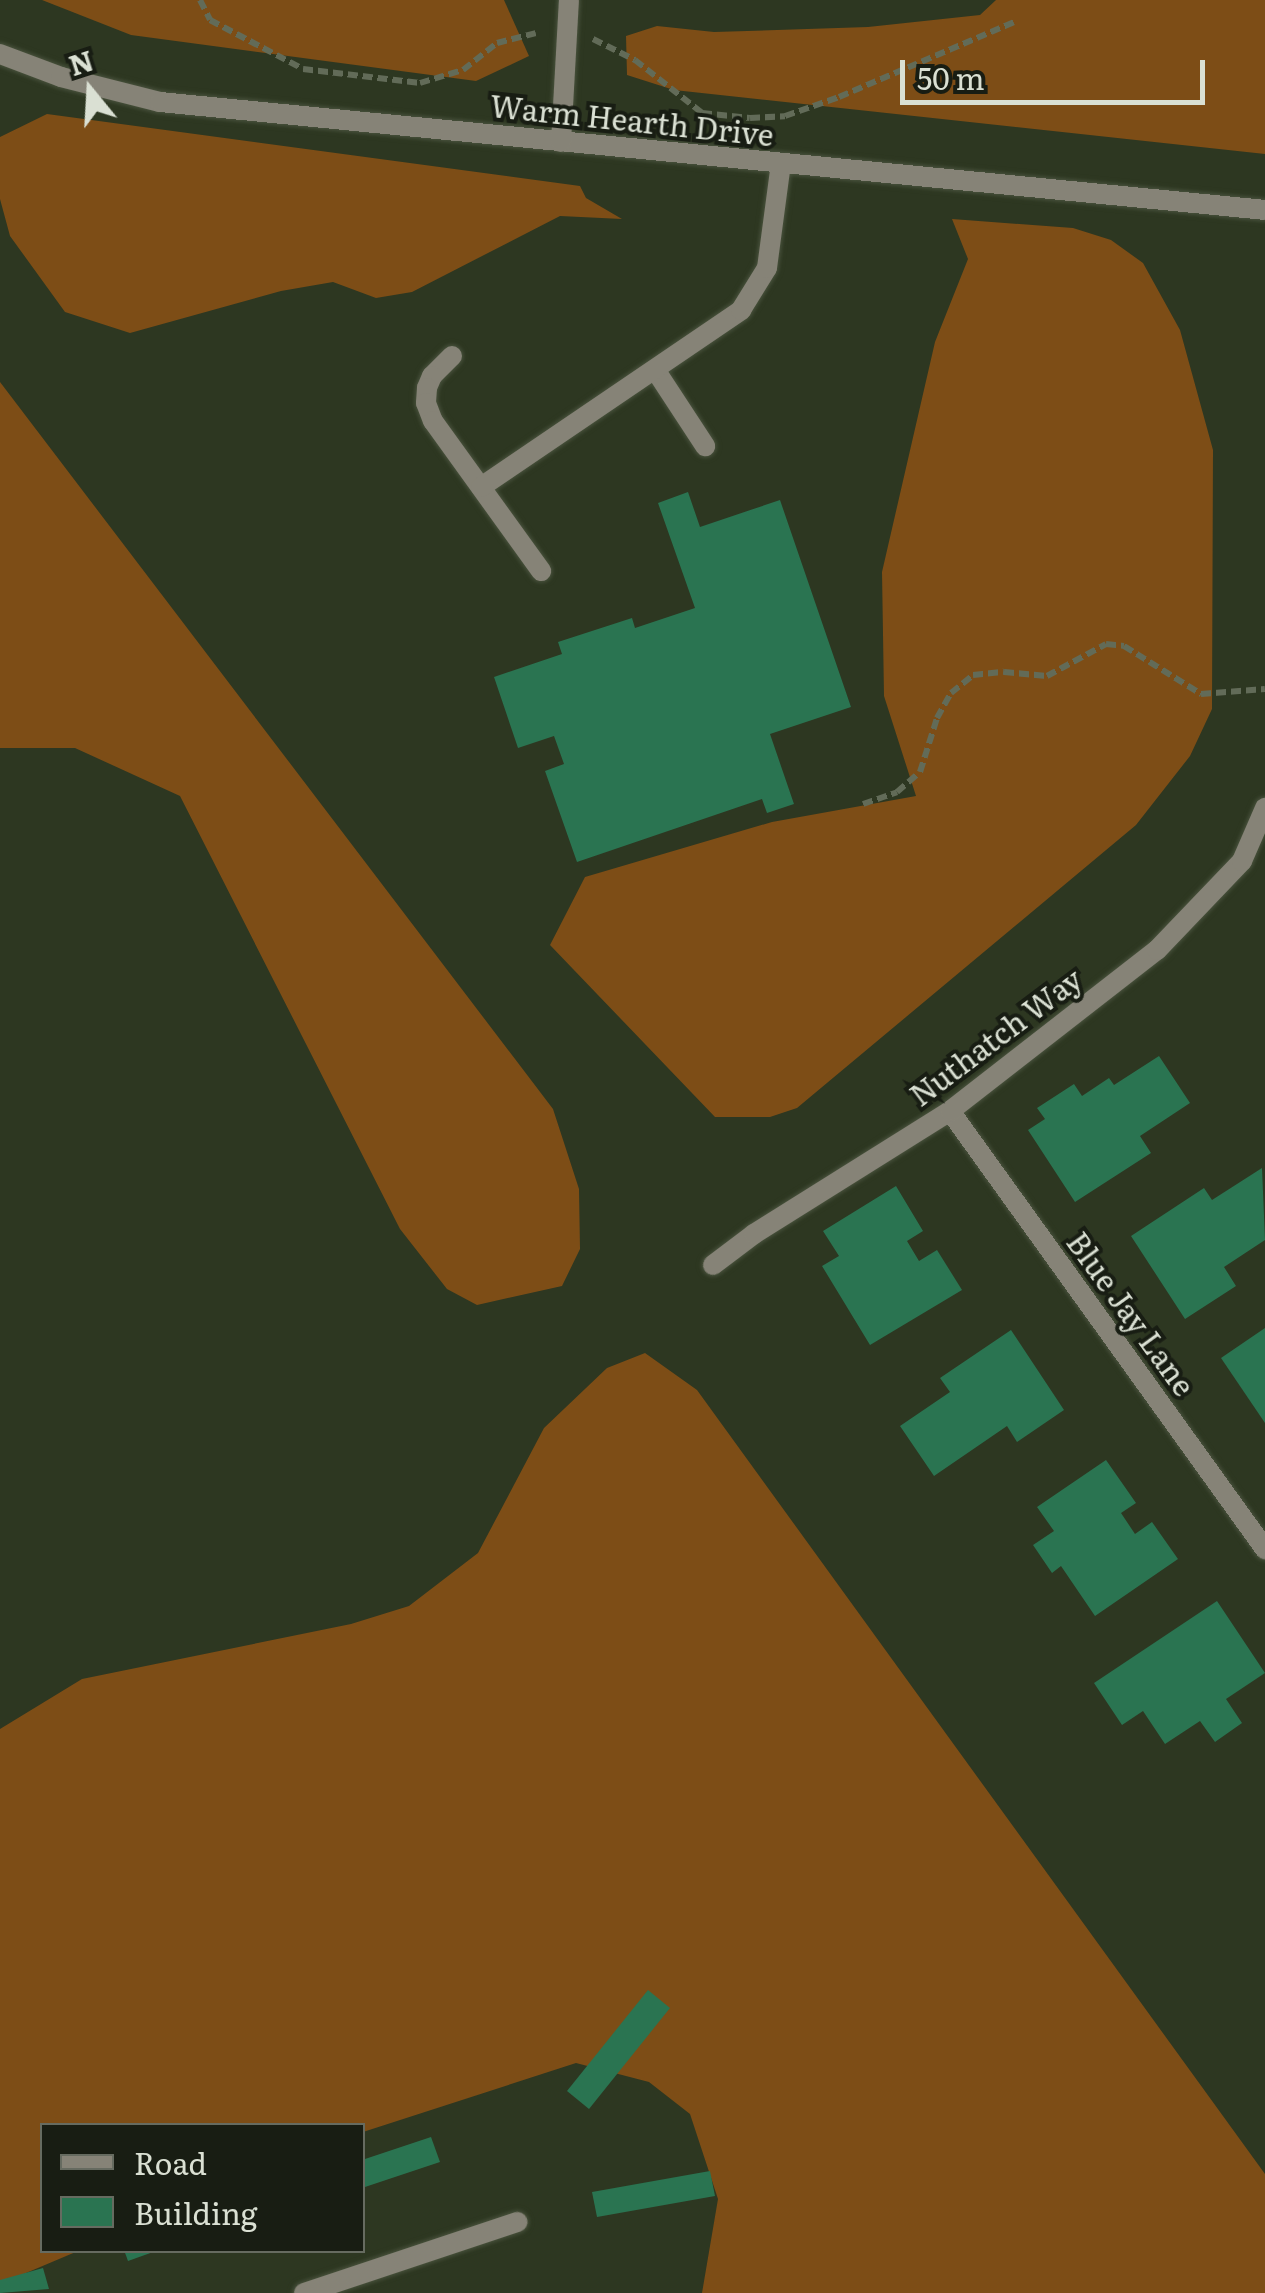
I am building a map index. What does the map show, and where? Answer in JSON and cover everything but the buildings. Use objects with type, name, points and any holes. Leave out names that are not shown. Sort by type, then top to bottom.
[{"type":"street","points":[[561,142],[570,0]]},
{"type":"street","name":"Warm Hearth Drive","points":[[0,54],[62,78],[160,102],[1265,210]]},
{"type":"street","points":[[481,486],[729,320],[760,286],[774,230],[781,163]]},
{"type":"street","points":[[452,356],[432,376],[426,403],[433,421],[541,571]]},
{"type":"street","points":[[656,371],[705,446]]},
{"type":"street","name":"Nuthatch Way","points":[[713,1265],[754,1234],[950,1112],[1157,950],[1242,862],[1265,808]]},
{"type":"street","name":"Blue Jay Lane","points":[[950,1112],[1265,1549]]},
{"type":"street","points":[[304,2293],[518,2222]]},
{"type":"path","points":[[200,0],[210,20],[303,69],[420,83],[463,70],[498,43],[540,32],[568,32],[600,40],[635,60],[702,113],[750,118],[786,116],[839,98],[1014,22]]},
{"type":"path","points":[[863,804],[897,792],[920,772],[936,718],[951,693],[973,676],[1004,672],[1047,676],[1106,644],[1124,646],[1201,694],[1265,689]]},
{"type":"shaded area","points":[[42,0],[504,0],[529,56],[476,81],[131,35]]},
{"type":"shaded area","points":[[996,0],[1265,0],[1265,154],[674,90],[627,75],[626,36],[657,26],[714,32],[868,27],[980,15]]},
{"type":"shaded area","points":[[47,114],[580,186],[586,198],[622,219],[560,216],[412,292],[376,298],[333,282],[281,291],[130,333],[65,312],[10,236],[0,199],[0,137]]},
{"type":"shaded area","points":[[952,219],[1073,228],[1111,240],[1143,263],[1180,330],[1213,450],[1212,709],[1190,756],[1136,825],[797,1108],[770,1117],[715,1117],[550,945],[585,877],[772,822],[916,796],[884,696],[882,572],[935,342],[968,259]]},
{"type":"shaded area","points":[[0,382],[553,1109],[579,1189],[580,1249],[562,1286],[477,1305],[447,1289],[400,1229],[180,796],[75,748],[0,748]]},
{"type":"shaded area","points":[[645,1353],[697,1390],[1265,2174],[1265,2293],[702,2293],[718,2199],[690,2114],[649,2082],[576,2063],[365,2131],[365,2123],[40,2123],[40,2253],[73,2253],[0,2284],[0,1729],[82,1679],[351,1624],[409,1606],[478,1553],[544,1428],[607,1368]]}]
